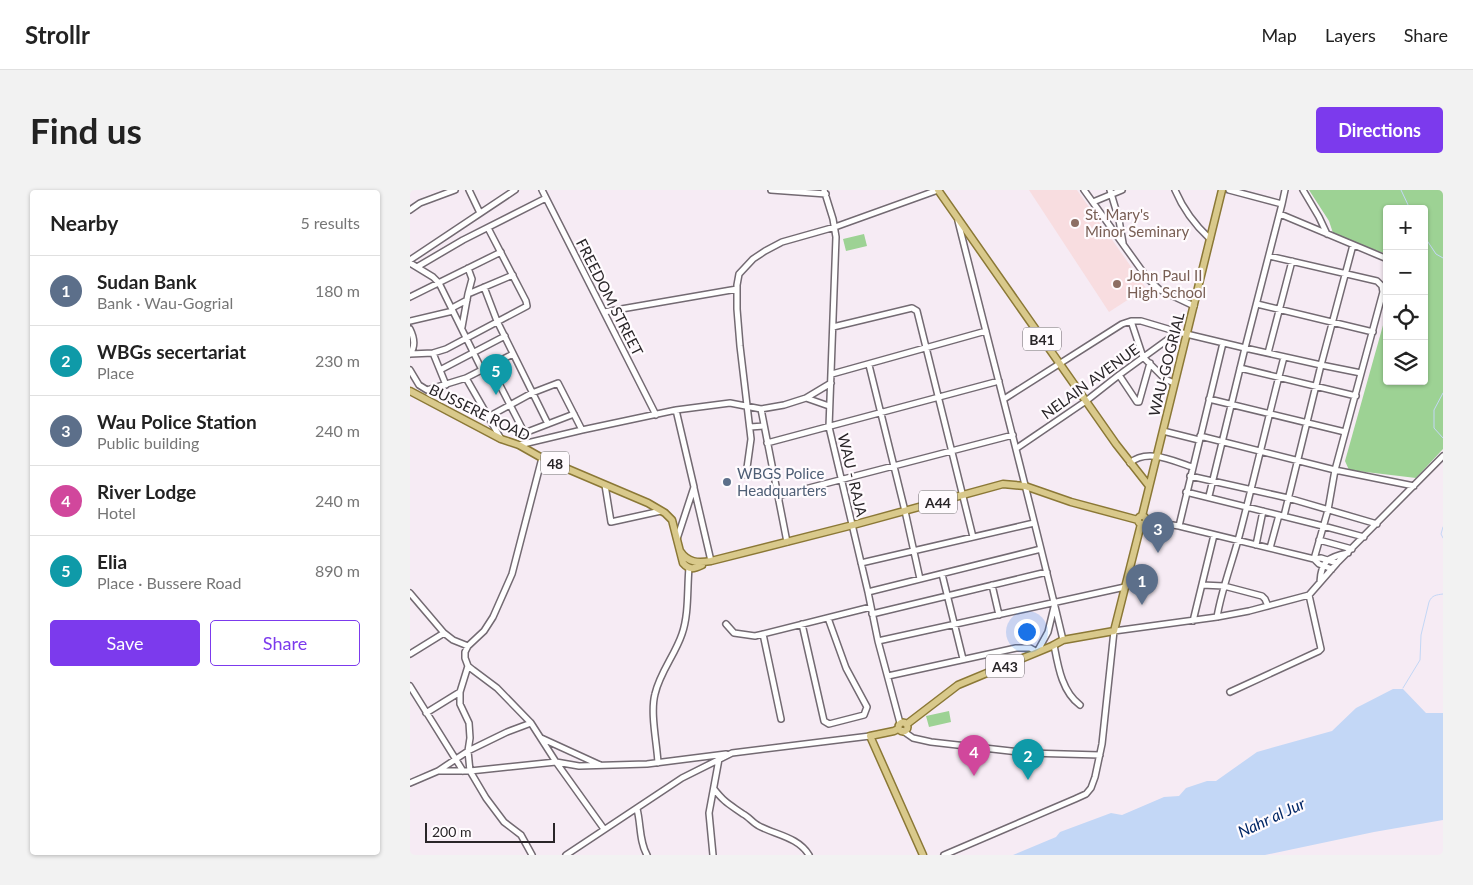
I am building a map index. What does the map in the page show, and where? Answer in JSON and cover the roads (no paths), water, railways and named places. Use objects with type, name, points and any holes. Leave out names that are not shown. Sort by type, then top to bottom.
[{"type":"main road","name":"B41","points":[[938,190],[1130,463],[1149,486]]},
{"type":"main road","name":"WAU-GOGRIAL","points":[[1114,631],[1222,190]]},
{"type":"main road","name":"BUSSERE ROAD","points":[[410,391],[501,439],[519,445],[542,458],[661,511],[672,520],[683,564],[689,568]]},
{"type":"main road","name":"A44","points":[[689,568],[702,565],[701,562],[853,526],[1003,484],[1025,486],[1071,502],[1142,520]]},
{"type":"main road","points":[[680,551],[686,558],[701,562]]},
{"type":"main road","name":"A43","points":[[870,736],[894,731],[902,727],[958,685],[1063,640],[1114,631]]},
{"type":"main road","points":[[870,736],[922,855]]},
{"type":"street","points":[[410,210],[420,203],[455,190]]},
{"type":"street","points":[[469,190],[480,213]]},
{"type":"street","points":[[482,370],[438,283],[433,277],[410,262],[515,190]]},
{"type":"street","name":"FREEDOM STREET","points":[[542,190],[656,415]]},
{"type":"street","points":[[771,190],[825,192]]},
{"type":"street","points":[[746,475],[751,447],[740,346],[737,289],[739,274],[765,251],[801,236],[835,227],[938,190]]},
{"type":"street","points":[[1084,190],[1148,279],[1160,290],[1194,306]]},
{"type":"street","points":[[1093,202],[1111,192],[1122,190]]},
{"type":"street","points":[[1176,190],[1187,212],[1198,228],[1210,239]]},
{"type":"street","points":[[1228,190],[1282,204]]},
{"type":"street","points":[[1209,496],[1286,190]]},
{"type":"street","points":[[1303,190],[1327,234]]},
{"type":"street","name":"WAU - RAJA","points":[[825,192],[835,227],[829,427],[862,563],[878,642],[902,727]]},
{"type":"street","points":[[1111,192],[1119,220],[1123,245]]},
{"type":"street","points":[[417,267],[546,198]]},
{"type":"street","points":[[1280,214],[1383,257]]},
{"type":"street","points":[[958,219],[1017,448],[1063,640]]},
{"type":"street","points":[[410,354],[433,353],[446,349],[526,306],[526,301],[488,228]]},
{"type":"street","points":[[1270,548],[1288,498],[1353,245]]},
{"type":"street","points":[[410,297],[501,252]]},
{"type":"street","points":[[1269,256],[1376,281],[1382,286],[1383,292],[1335,470],[1328,510],[1314,559]]},
{"type":"street","points":[[1268,353],[1292,262]]},
{"type":"street","points":[[462,328],[467,297],[472,282],[468,268]]},
{"type":"street","points":[[410,321],[452,309],[484,287],[513,275]]},
{"type":"street","points":[[484,287],[504,336],[548,424]]},
{"type":"street","points":[[604,312],[737,289]]},
{"type":"street","points":[[1257,304],[1373,332]]},
{"type":"street","points":[[833,327],[914,308],[917,311],[973,537]]},
{"type":"street","points":[[1131,321],[1143,357],[1165,379],[1174,383]]},
{"type":"street","points":[[1004,399],[1122,324],[1131,321],[1321,366],[1361,373]]},
{"type":"street","points":[[410,329],[414,340],[413,350],[410,354]]},
{"type":"street","points":[[832,374],[986,331]]},
{"type":"street","name":"NELAIN AVENUE","points":[[1017,448],[1086,401],[1178,332]]},
{"type":"street","points":[[440,370],[504,336]]},
{"type":"street","points":[[1179,526],[1223,343]]},
{"type":"street","points":[[433,353],[446,385]]},
{"type":"street","points":[[410,370],[423,388],[427,390],[466,378],[513,354]]},
{"type":"street","points":[[1217,617],[1284,357]]},
{"type":"street","points":[[1119,375],[1137,402],[1139,402],[1150,363]]},
{"type":"street","points":[[869,365],[920,579]]},
{"type":"street","points":[[490,366],[525,432],[574,414]]},
{"type":"street","points":[[1240,368],[1356,396]]},
{"type":"street","points":[[466,378],[501,439]]},
{"type":"street","points":[[768,443],[999,381]]},
{"type":"street","points":[[488,417],[532,393],[558,383],[582,430]]},
{"type":"street","points":[[519,445],[676,410],[730,403],[761,409],[784,405],[806,398],[831,383]]},
{"type":"street","points":[[806,398],[829,406]]},
{"type":"street","points":[[1209,399],[1345,432]]},
{"type":"street","points":[[761,409],[788,542]]},
{"type":"street","points":[[676,410],[711,561]]},
{"type":"street","points":[[750,428],[764,426]]},
{"type":"street","points":[[1163,431],[1222,441],[1335,470],[1414,486]]},
{"type":"street","points":[[778,496],[1013,435]]},
{"type":"street","points":[[1130,463],[1137,457],[1156,456],[1192,467]]},
{"type":"street","points":[[944,855],[1086,794],[1092,788],[1100,755],[1114,631],[1217,617],[1309,595],[1337,563],[1364,538],[1443,456]]},
{"type":"street","points":[[532,855],[521,834],[504,822],[486,798],[470,771],[468,751],[470,738],[469,723],[460,704],[460,692],[468,666],[465,652],[468,646],[484,631],[493,617],[512,574],[542,458]]},
{"type":"street","points":[[1190,476],[1288,498],[1377,524]]},
{"type":"street","points":[[606,485],[611,522],[661,511]]},
{"type":"street","points":[[677,539],[694,487]]},
{"type":"street","points":[[1186,492],[1209,496],[1364,538]]},
{"type":"street","points":[[1256,545],[1263,511]]},
{"type":"street","points":[[1142,520],[1179,526],[1337,563]]},
{"type":"street","points":[[862,563],[1034,523]]},
{"type":"street","points":[[1193,621],[1214,535]]},
{"type":"street","points":[[1319,540],[1350,551]]},
{"type":"street","points":[[868,592],[1041,549]]},
{"type":"street","points":[[1320,582],[1323,566],[1328,560],[1350,551]]},
{"type":"street","points":[[1314,559],[1332,570]]},
{"type":"street","points":[[658,763],[654,709],[655,694],[682,633],[689,568]]},
{"type":"street","points":[[872,614],[1046,572]]},
{"type":"street","points":[[942,574],[963,659]]},
{"type":"street","points":[[992,585],[998,615]]},
{"type":"street","points":[[1202,585],[1224,586],[1262,596],[1268,606]]},
{"type":"street","points":[[878,642],[1125,587]]},
{"type":"street","points":[[410,593],[444,633],[453,640],[468,646]]},
{"type":"street","points":[[1230,692],[1319,652],[1321,649],[1309,595]]},
{"type":"street","points":[[888,676],[1016,648],[1030,648],[1037,652],[1048,632],[1054,602]]},
{"type":"street","points":[[726,624],[734,633],[740,635],[763,634],[871,607]]},
{"type":"street","points":[[802,624],[824,721],[829,724],[864,715],[867,707],[846,668],[828,618]]},
{"type":"street","points":[[410,654],[444,633]]},
{"type":"street","points":[[763,634],[781,719]]},
{"type":"street","points":[[1054,645],[1064,685],[1073,700],[1080,705]]},
{"type":"street","points":[[468,666],[497,688],[531,723],[556,762],[604,829]]},
{"type":"street","points":[[410,686],[463,771]]},
{"type":"street","points":[[426,713],[460,692]]},
{"type":"street","points":[[410,782],[438,771],[468,751],[506,732],[531,723]]},
{"type":"street","points":[[902,727],[913,738],[931,742],[1028,753],[1100,755]]},
{"type":"street","points":[[438,771],[470,771],[556,762],[579,766],[658,763],[870,736]]},
{"type":"street","points":[[540,738],[602,766]]},
{"type":"street","points":[[566,855],[682,778],[732,753]]},
{"type":"street","points":[[713,855],[709,813],[720,759]]},
{"type":"street","points":[[714,789],[725,803],[758,825],[789,838],[804,847],[809,855]]},
{"type":"street","points":[[637,809],[643,848],[647,855]]},
{"type":"water","name":"Nahr al Jur","points":[[1393,689],[1403,689],[1426,713],[1443,713],[1443,820],[1374,832],[1265,855],[1013,855],[1056,837],[1060,832],[1111,813],[1122,815],[1164,797],[1179,796],[1186,788],[1207,781],[1216,781],[1257,752],[1332,731],[1356,708]]},
{"type":"waterway","points":[[1401,190],[1408,205]]},
{"type":"waterway","points":[[1428,242],[1436,254],[1443,258]]},
{"type":"waterway","points":[[1443,393],[1434,410],[1434,428],[1443,438]]},
{"type":"waterway","points":[[1443,527],[1441,534],[1443,538]]},
{"type":"waterway","points":[[1403,688],[1420,660],[1421,635],[1429,602],[1436,595],[1443,594]]},
{"type":"place","name":"St. Mary's Minor Seminary","points":[[1075,223]]},
{"type":"place","name":"John Paul II High School","points":[[1117,284]]},
{"type":"place","name":"Elia","points":[[496,395]]},
{"type":"place","name":"WBGS Police Headquarters","points":[[727,482]]},
{"type":"place","name":"Wau Police Station","points":[[1158,553]]},
{"type":"place","name":"Sudan Bank","points":[[1142,605]]},
{"type":"place","name":"River Lodge","points":[[974,776]]},
{"type":"place","name":"WBGs secertariat","points":[[1028,780]]}]
